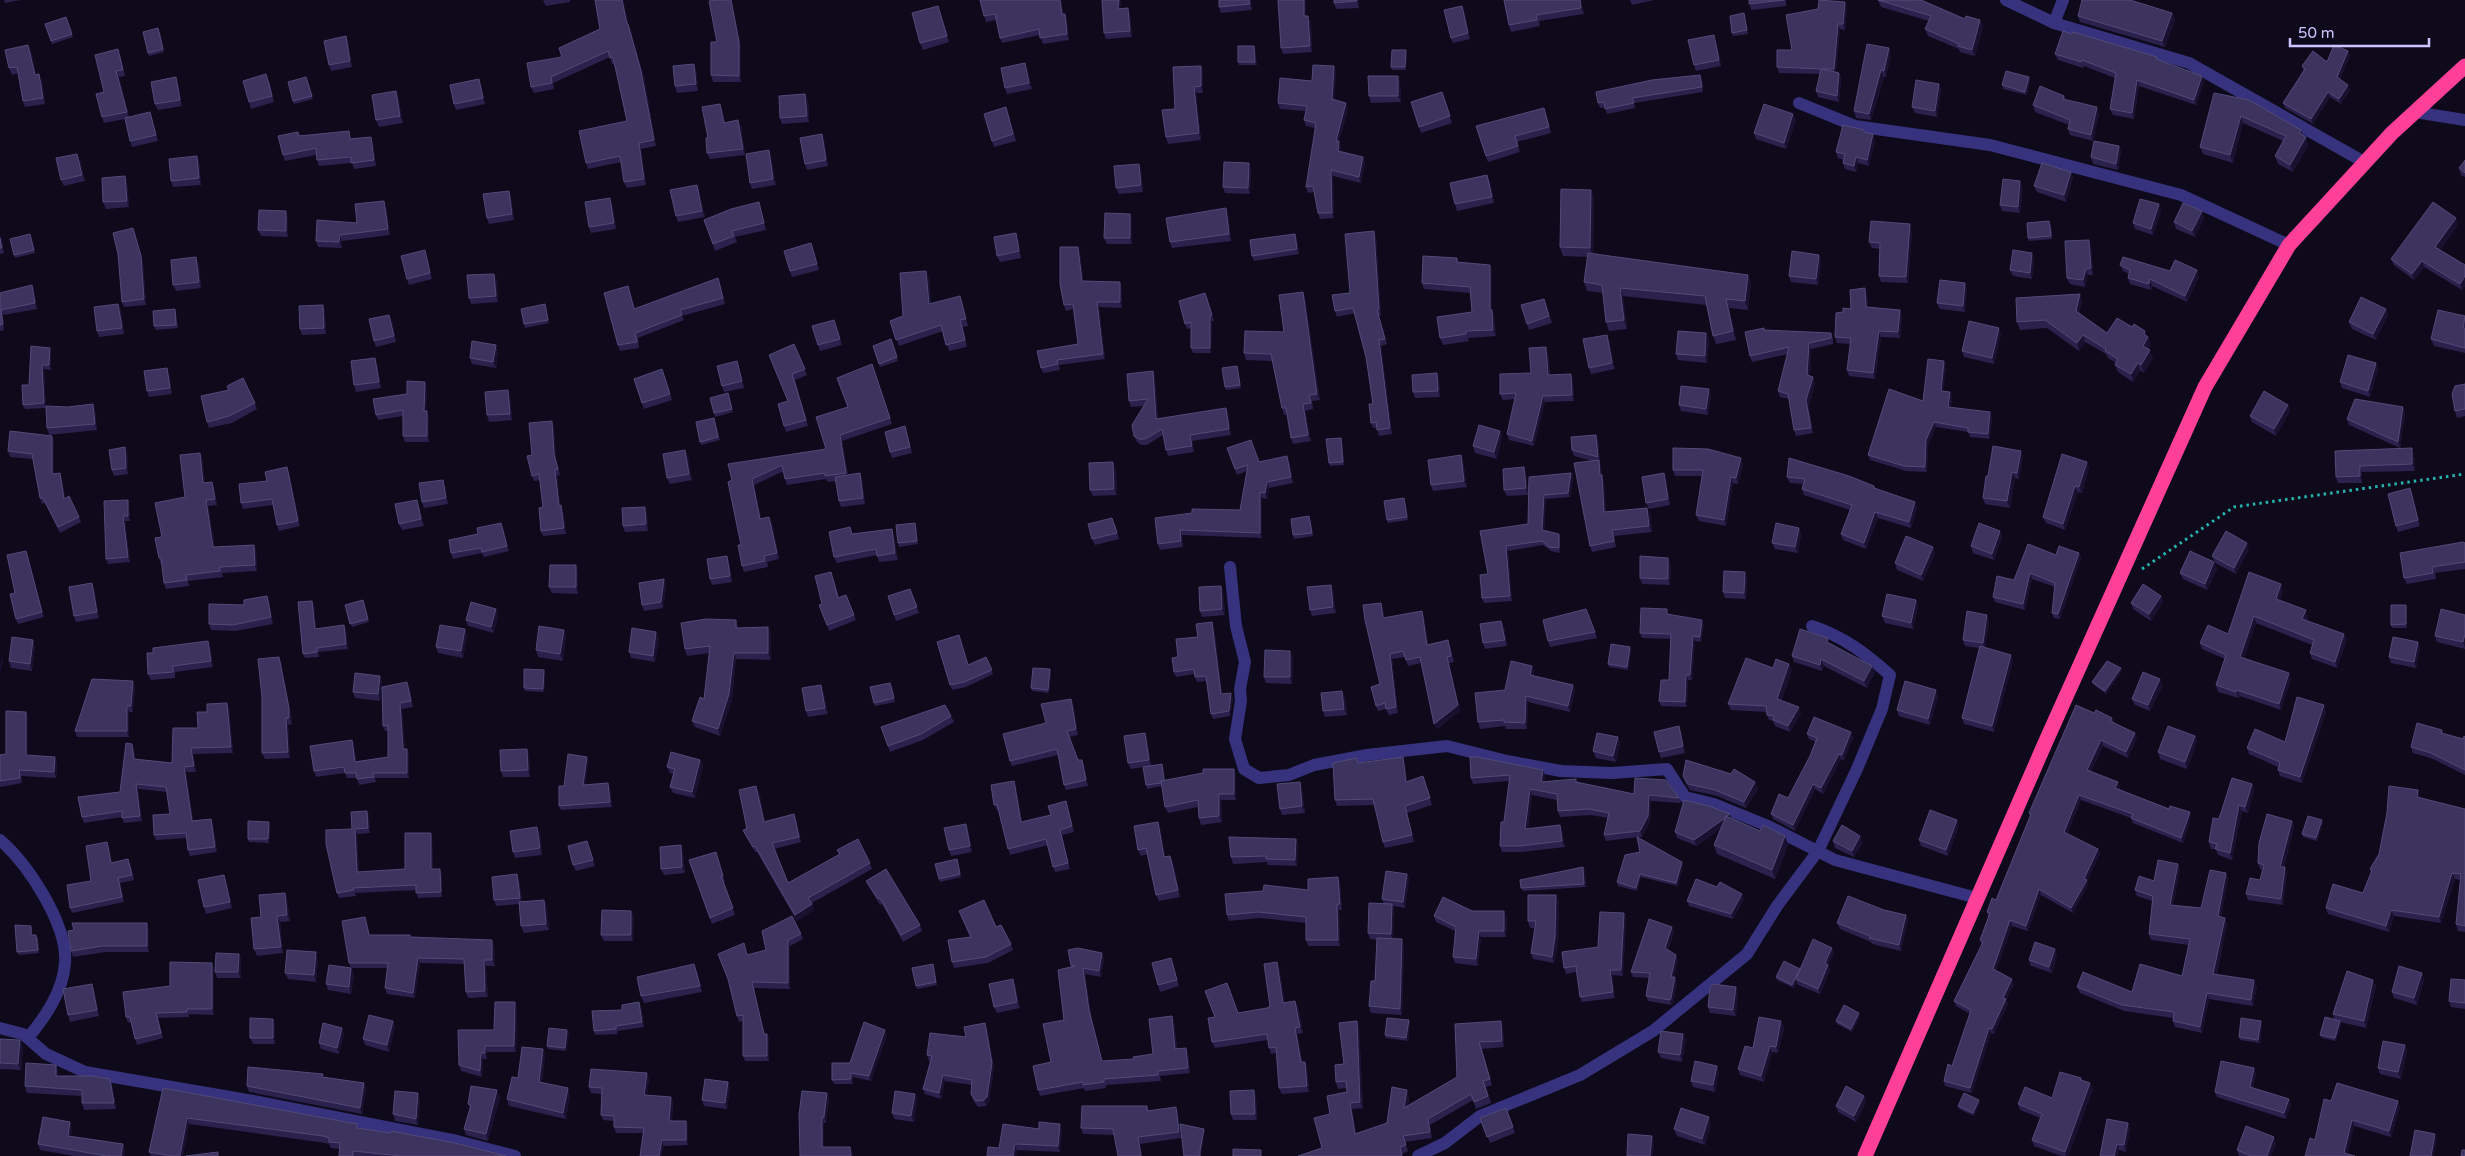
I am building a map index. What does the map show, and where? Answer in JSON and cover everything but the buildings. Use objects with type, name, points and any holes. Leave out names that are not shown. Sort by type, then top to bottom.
[{"type":"highway","points":[[1865,1156],[1977,898],[2205,387],[2289,245],[2364,162],[2465,66]]},
{"type":"street","points":[[2006,0],[2054,23],[2189,63],[2364,162]]},
{"type":"street","points":[[2054,23],[2063,0]]},
{"type":"street","points":[[1799,103],[1855,126],[1990,145],[2181,195],[2289,245]]},
{"type":"street","points":[[2415,112],[2465,120]]},
{"type":"street","points":[[1230,567],[1236,626],[1245,662],[1235,739],[1244,769],[1258,778],[1289,775],[1314,765],[1367,755],[1447,746],[1507,761],[1561,770],[1612,773],[1667,769],[1685,797],[1714,804],[1768,826],[1835,860],[1977,898]]},
{"type":"street","points":[[1418,1156],[1445,1143],[1480,1116],[1580,1075],[1653,1032],[1747,954],[1777,906],[1818,851],[1857,769],[1882,709],[1890,675],[1862,650],[1828,632],[1812,626]]},
{"type":"street","points":[[0,840],[16,854],[45,896],[61,937],[65,962],[58,991],[41,1022],[28,1038]]},
{"type":"street","points":[[0,1028],[24,1034],[46,1054],[85,1072],[253,1101],[457,1141],[515,1156]]},
{"type":"path","points":[[2139,571],[2234,507],[2465,474]]}]
